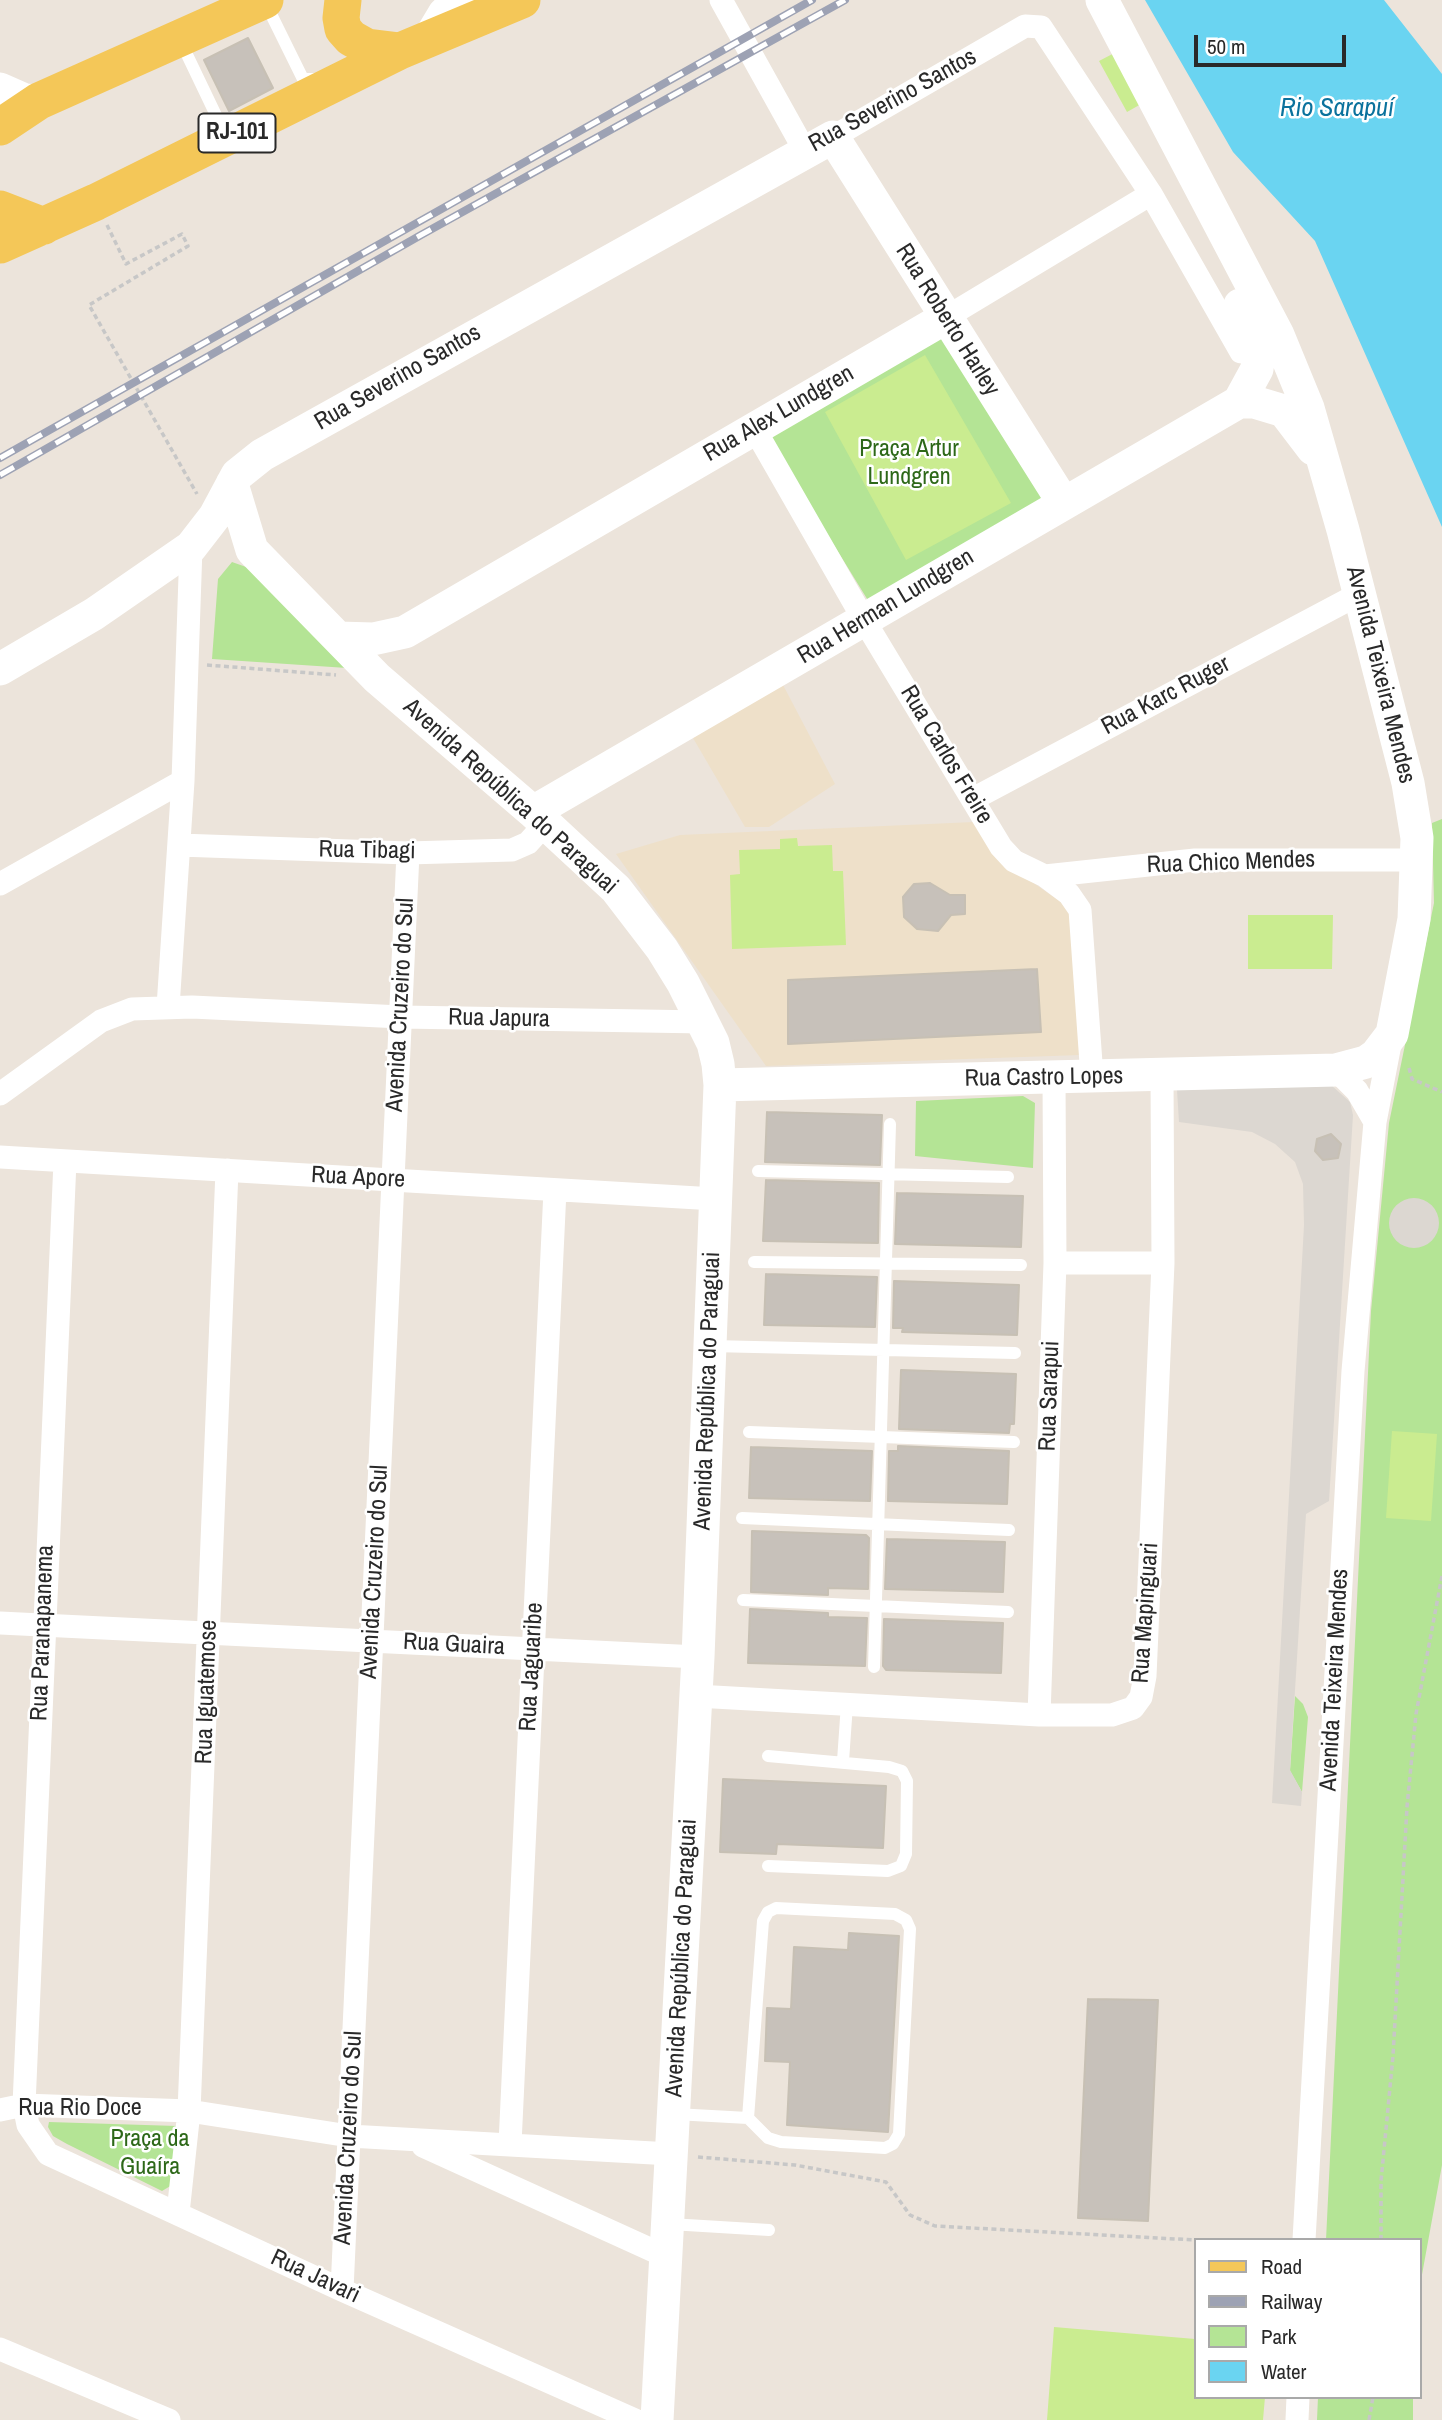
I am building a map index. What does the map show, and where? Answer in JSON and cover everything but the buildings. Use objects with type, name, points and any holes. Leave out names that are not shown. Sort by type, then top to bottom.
[{"type":"main road","points":[[0,127],[39,101],[264,0]]},
{"type":"main road","points":[[343,0],[343,29],[351,38],[367,47],[414,45],[458,0]]},
{"type":"main road","name":"RJ-101","points":[[0,245],[96,202],[226,125],[345,78],[414,45],[522,0]]},
{"type":"main road","points":[[1081,0],[1247,298]]},
{"type":"main road","points":[[1102,0],[1247,298],[1259,352],[1256,369],[1239,402],[1254,402],[1284,411],[1325,465]]},
{"type":"main road","points":[[0,89],[25,100],[39,101]]},
{"type":"main road","name":"Rua Roberto Harley","points":[[819,144],[945,318],[1063,502]]},
{"type":"main road","name":"Rua Severino Santos","points":[[0,669],[94,614],[191,547],[215,516],[232,484],[245,467],[262,455],[819,144]]},
{"type":"main road","points":[[0,209],[40,228]]},
{"type":"main road","points":[[0,223],[40,228]]},
{"type":"main road","name":"Avenida Teixeira Mendes","points":[[1247,298],[1299,383],[1325,465],[1408,783],[1417,860],[1414,919],[1392,1034]]},
{"type":"main road","name":"Rua Alex Lundgren","points":[[338,638],[373,639],[405,632],[945,318]]},
{"type":"main road","name":"Rua Herman Lundgren","points":[[539,818],[1063,502],[1239,402]]},
{"type":"main road","name":"Avenida República do Paraguai","points":[[232,484],[252,550],[380,680],[539,818],[616,889],[662,948],[713,1042],[720,1085],[698,1657],[657,2420]]},
{"type":"main road","points":[[191,547],[213,544],[252,550]]},
{"type":"main road","points":[[380,680],[390,656],[405,632]]},
{"type":"main road","points":[[1351,1066],[1376,1055],[1392,1034]]},
{"type":"main road","name":"Rua Castro Lopes","points":[[720,1085],[1162,1077],[1351,1066]]},
{"type":"street","points":[[720,0],[819,144]]},
{"type":"street","name":"Rua Severino Santos","points":[[819,144],[1025,26],[1041,27],[1151,194]]},
{"type":"street","points":[[1151,194],[1241,352]]},
{"type":"street","name":"Rua Alex Lundgren","points":[[945,318],[1151,194]]},
{"type":"street","name":"Rua Carlos Freire","points":[[754,428],[864,621],[1001,847],[1014,861],[1045,876],[1069,894],[1080,910],[1092,1077]]},
{"type":"street","points":[[168,1007],[183,781],[191,547]]},
{"type":"street","name":"Rua Karc Ruger","points":[[973,799],[1359,594]]},
{"type":"street","points":[[0,884],[183,781]]},
{"type":"street","name":"Rua Tibagi","points":[[178,845],[408,853],[521,848],[539,818]]},
{"type":"street","name":"Avenida Cruzeiro do Sul","points":[[342,2290],[408,853]]},
{"type":"street","name":"Rua Chico Mendes","points":[[1045,876],[1195,860],[1417,860]]},
{"type":"street","name":"Rua Japura","points":[[0,1094],[101,1021],[132,1009],[168,1007],[401,1017],[704,1022]]},
{"type":"street","name":"Avenida Teixeira Mendes","points":[[1304,2238],[1352,1384],[1375,1122],[1392,1034]]},
{"type":"street","points":[[1351,1066],[1357,1091],[1375,1122]]},
{"type":"street","name":"Rua Mapinguari","points":[[696,1696],[1039,1715],[1122,1714],[1133,1708],[1141,1697],[1145,1676],[1163,1263],[1162,1077]]},
{"type":"street","name":"Rua Sarapui","points":[[1039,1715],[1055,1263],[1054,1078]]},
{"type":"street","name":"Rua Apore","points":[[0,1157],[715,1199]]},
{"type":"street","name":"Rua Paranapanema","points":[[24,2105],[65,1161]]},
{"type":"street","name":"Rua Iguatemose","points":[[178,2213],[189,2111],[226,1170]]},
{"type":"street","name":"Rua Jaguaribe","points":[[510,2144],[555,1190]]},
{"type":"street","points":[[1055,1263],[1163,1263]]},
{"type":"street","name":"Rua Guaira","points":[[0,1623],[698,1657]]},
{"type":"street","name":"Rua Rio Doce","points":[[0,2110],[24,2105],[189,2111],[349,2136],[671,2154]]},
{"type":"street","name":"Rua Javari","points":[[24,2105],[28,2125],[48,2154],[342,2290],[635,2420]]},
{"type":"street","name":"Rua Rio Doce","points":[[410,2140],[666,2240]]},
{"type":"street","points":[[0,2349],[169,2420]]},
{"type":"street","points":[[1297,2420],[1298,2399]]},
{"type":"lane","points":[[264,0],[297,82],[345,78]]},
{"type":"lane","points":[[180,40],[226,125]]},
{"type":"lane","points":[[874,1667],[890,1124]]},
{"type":"lane","points":[[758,1171],[1009,1177]]},
{"type":"lane","points":[[754,1262],[1021,1265]]},
{"type":"lane","points":[[710,1346],[1015,1353]]},
{"type":"lane","points":[[749,1432],[1014,1442]]},
{"type":"lane","points":[[742,1518],[1009,1531]]},
{"type":"lane","points":[[743,1600],[1008,1612]]},
{"type":"lane","points":[[843,1761],[847,1704]]},
{"type":"lane","points":[[768,1756],[843,1761],[902,1771],[907,1781],[906,1854],[901,1866],[888,1871],[768,1866]]},
{"type":"lane","points":[[674,2114],[748,2118],[768,2138],[781,2142],[885,2148],[893,2144],[899,2134],[910,1929],[906,1920],[895,1914],[776,1908],[768,1912],[763,1921],[748,2118]]},
{"type":"lane","points":[[666,2240],[769,2230]]},
{"type":"path","points":[[96,202],[125,264],[182,234],[188,246],[89,305],[201,501]]},
{"type":"path","points":[[188,664],[380,680]]},
{"type":"path","points":[[1381,2238],[1381,2181],[1393,2056],[1408,1793],[1416,1714],[1442,1576]]},
{"type":"path","points":[[671,2154],[796,2165],[886,2182],[910,2215],[935,2226],[1194,2241]]},
{"type":"path","points":[[1369,2420],[1373,2399]]},
{"type":"shaded area","points":[[782,683],[835,784],[769,827],[745,827],[693,738]]},
{"type":"shaded area","points":[[974,822],[1032,882],[1073,910],[1080,1055],[766,1066],[616,854],[680,835]]},
{"type":"shaded area","points":[[1331,1085],[1350,1102],[1353,1115],[1329,1501],[1306,1514],[1290,1770],[1302,1792],[1301,1806],[1272,1803],[1304,1225],[1303,1184],[1295,1162],[1275,1144],[1252,1132],[1179,1122],[1177,1090]]},
{"type":"shaded area","points":[[1414,1198],[1432,1205],[1439,1223],[1432,1241],[1414,1248],[1396,1241],[1389,1223],[1396,1205]]},
{"type":"green space","points":[[1122,49],[1150,99],[1127,112],[1099,61]]},
{"type":"green space","name":"Praça Artur Lundgren","points":[[942,328],[1050,498],[869,602],[765,433]]},
{"type":"green space","points":[[925,355],[1011,503],[906,560],[825,412]]},
{"type":"green space","points":[[232,562],[249,568],[347,668],[212,659],[218,579]]},
{"type":"green space","points":[[1442,819],[1442,2165],[1421,2280],[1421,2238],[1326,2238],[1371,1311],[1389,1123],[1434,903],[1432,823]]},
{"type":"green space","points":[[797,838],[798,846],[832,845],[833,871],[843,871],[846,945],[732,949],[730,875],[740,874],[739,850],[780,849],[780,839]]},
{"type":"green space","points":[[1248,915],[1333,915],[1332,969],[1248,969]]},
{"type":"green space","points":[[1023,1096],[1035,1103],[1033,1168],[915,1156],[916,1101]]},
{"type":"green space","points":[[1392,1431],[1437,1434],[1431,1521],[1386,1518]]},
{"type":"green space","points":[[1295,1696],[1303,1704],[1308,1717],[1302,1792],[1290,1771]]},
{"type":"green space","name":"Praça da Guaíra","points":[[49,2122],[177,2126],[172,2185],[162,2191],[67,2144],[53,2136],[48,2127]]},
{"type":"green space","points":[[1054,2327],[1194,2339],[1194,2399],[1265,2399],[1263,2420],[1047,2420]]},
{"type":"green space","points":[[1318,2399],[1413,2399],[1413,2420],[1317,2420]]},
{"type":"water","name":"Rio Sarapuí","points":[[1145,0],[1384,0],[1442,74],[1442,527],[1315,241],[1233,152]]},
{"type":"railway","points":[[0,458],[812,0]]},
{"type":"railway","points":[[0,475],[421,235],[845,0]]}]
